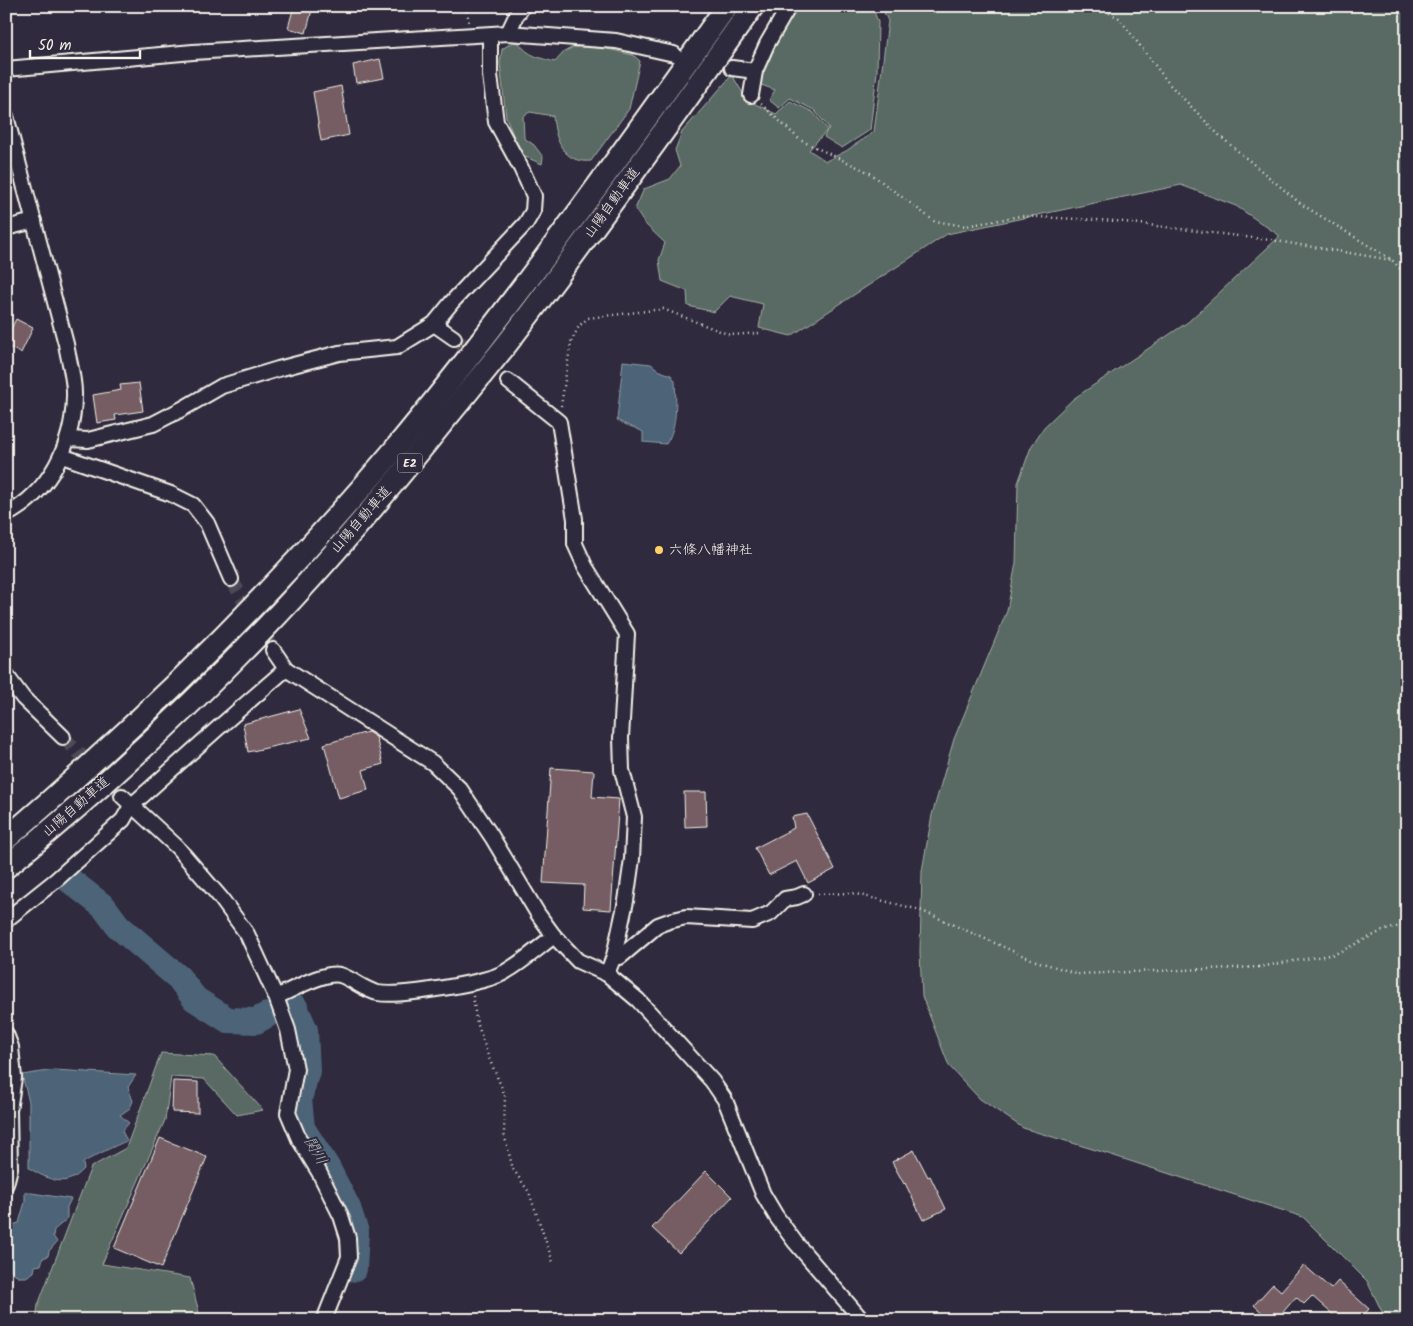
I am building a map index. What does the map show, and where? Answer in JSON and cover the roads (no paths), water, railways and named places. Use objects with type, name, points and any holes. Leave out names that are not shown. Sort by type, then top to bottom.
[{"type":"highway","name":"山陽自動車道","points":[[6,838],[68,786],[188,674],[253,607],[393,450],[492,328],[586,202],[727,6]]},
{"type":"highway","name":"山陽自動車道","points":[[6,867],[143,747],[268,625],[329,558],[508,343],[610,208],[753,6]]},
{"type":"highway","points":[[6,880],[143,747]]},
{"type":"highway","points":[[6,827],[68,786]]},
{"type":"street","points":[[508,33],[523,6]]},
{"type":"street","points":[[751,95],[755,71],[767,44],[789,6]]},
{"type":"street","points":[[6,70],[193,52],[508,33],[616,41],[674,54]]},
{"type":"street","points":[[68,439],[88,440],[153,424],[182,410],[222,386],[339,353],[397,347],[434,324],[452,302],[526,223],[533,211],[534,196],[496,122],[490,74],[490,35]]},
{"type":"street","points":[[732,68],[755,71]]},
{"type":"street","points":[[6,116],[66,344],[74,398],[68,439],[62,456],[51,474],[34,494],[6,514]]},
{"type":"street","points":[[6,228],[34,221]]},
{"type":"street","points":[[434,324],[454,338]]},
{"type":"street","points":[[508,381],[558,422],[576,520],[575,544],[584,566],[627,634],[621,738],[622,770],[634,817],[633,850],[626,901],[614,956],[606,974]]},
{"type":"street","points":[[62,456],[171,494],[193,505],[207,523],[231,579]]},
{"type":"street","points":[[274,650],[286,669],[433,763],[460,789],[492,836],[538,914],[554,936],[578,961],[606,974],[638,1000],[712,1081],[725,1100],[764,1194],[776,1216],[795,1242],[862,1320]]},
{"type":"street","points":[[6,920],[56,880],[123,820],[126,801],[217,728],[286,669]]},
{"type":"street","points":[[6,676],[23,698],[63,737]]},
{"type":"street","points":[[126,801],[177,847],[220,896],[247,934],[276,997],[288,1030],[296,1069],[288,1113],[299,1139],[319,1172],[341,1216],[348,1238],[349,1257],[324,1320]]},
{"type":"street","points":[[614,956],[620,957],[658,925],[669,921],[686,917],[752,921],[771,913],[785,899],[804,894]]},
{"type":"street","points":[[276,997],[329,974],[341,976],[378,993],[400,993],[476,982],[505,973],[554,936]]},
{"type":"street","points":[[6,1034],[11,1048],[14,1078],[9,1110],[10,1168],[6,1184]]},
{"type":"water","points":[[623,361],[651,364],[660,371],[671,375],[675,381],[676,405],[673,430],[666,444],[643,442],[643,432],[617,420]]},
{"type":"water","points":[[55,1070],[136,1075],[128,1087],[133,1101],[130,1108],[120,1115],[129,1123],[122,1131],[127,1141],[86,1161],[83,1163],[84,1169],[71,1179],[64,1181],[50,1179],[29,1168],[29,1102],[22,1075]]},
{"type":"water","points":[[25,1192],[71,1199],[67,1207],[67,1219],[54,1230],[53,1236],[57,1242],[49,1251],[48,1256],[43,1258],[41,1265],[35,1266],[34,1272],[26,1277],[18,1277],[6,1265],[6,1227],[19,1223],[25,1202]]},
{"type":"waterway","name":"関川","points":[[68,879],[104,907],[118,926],[179,978],[195,999],[228,1020],[256,1021],[267,1015]]},
{"type":"waterway","name":"関川","points":[[289,1006],[295,1007],[305,1030],[307,1071],[299,1099],[302,1128],[327,1167],[348,1208],[356,1232],[354,1269]]},
{"type":"tunnel","points":[[454,338],[508,381]]},
{"type":"tunnel","points":[[231,579],[273,650]]},
{"type":"tunnel","points":[[63,737],[122,796]]},
{"type":"place","name":"六條八幡神社","points":[[659,550]]}]
